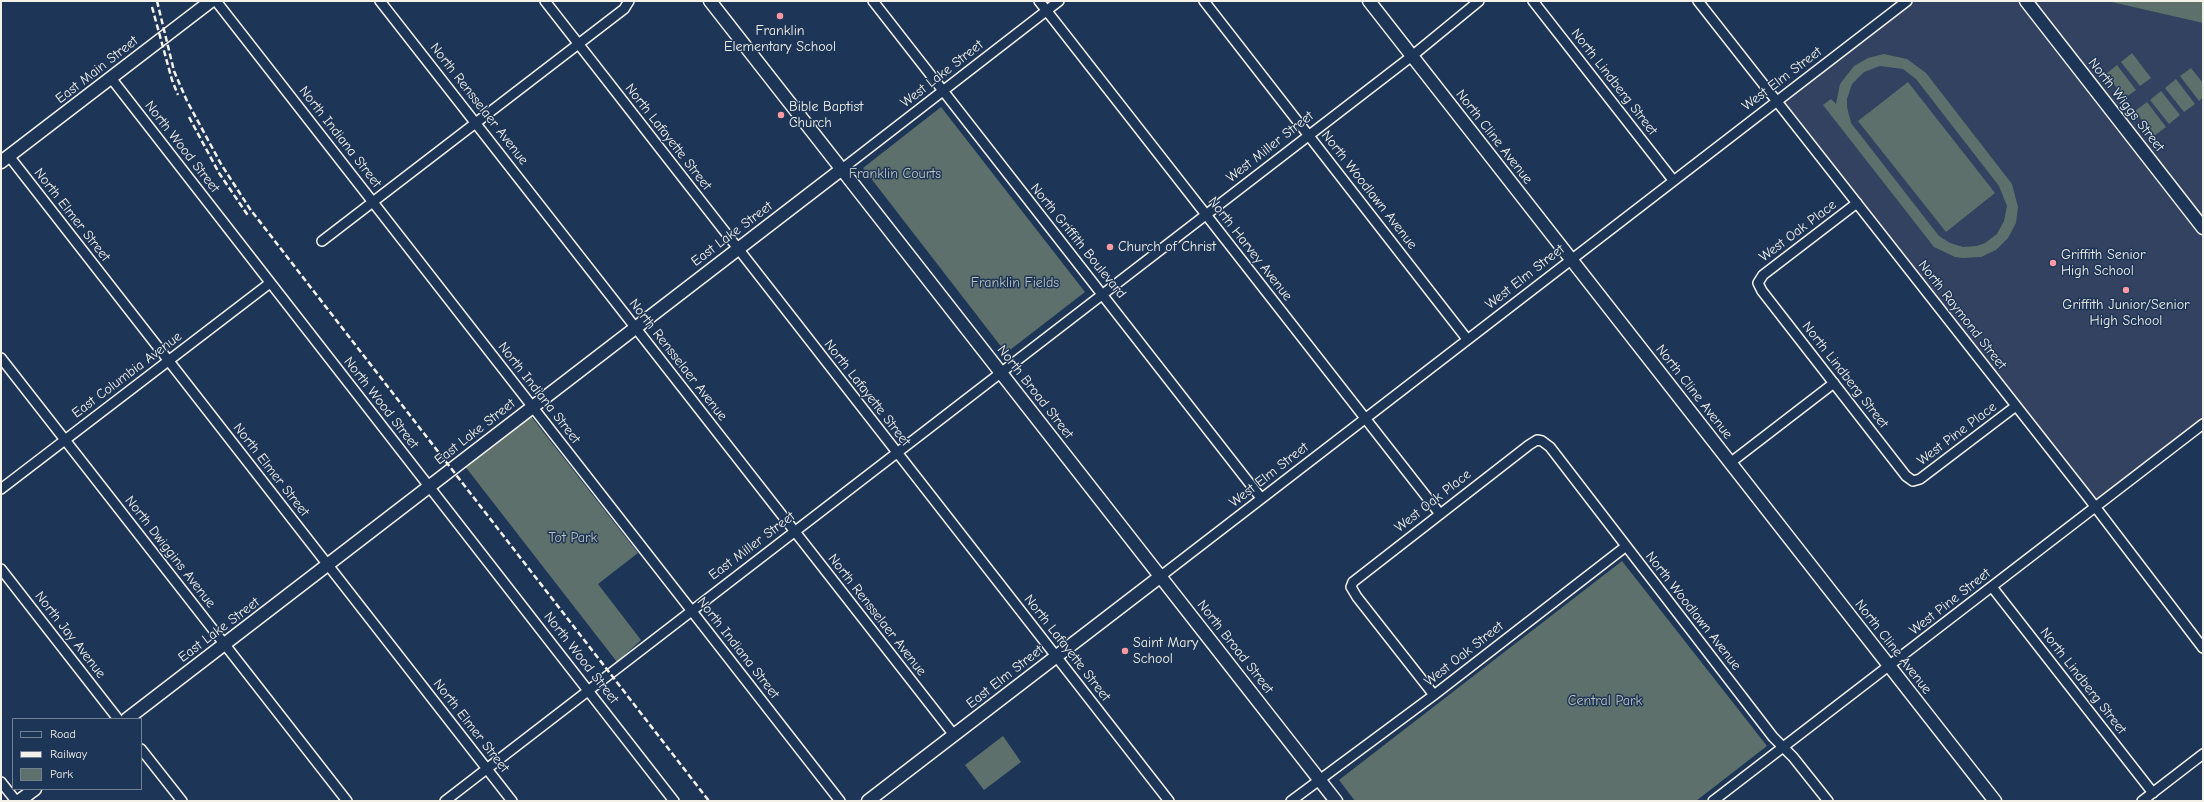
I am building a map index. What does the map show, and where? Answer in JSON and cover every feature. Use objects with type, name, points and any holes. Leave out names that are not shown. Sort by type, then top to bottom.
[{"type":"street","name":"East Main Street","points":[[5,159],[211,1]]},
{"type":"street","name":"North Indiana Street","points":[[216,1],[840,801]]},
{"type":"street","name":"North Rensselaer Avenue","points":[[380,1],[954,735]]},
{"type":"street","name":"North Lafayette Street","points":[[545,1],[896,453],[1169,801]]},
{"type":"street","name":"North Broad Street","points":[[710,1],[1336,801]]},
{"type":"street","name":"North Griffith Boulevard","points":[[873,1],[1261,498]]},
{"type":"street","name":"North Harvey Avenue","points":[[1039,1],[1440,514]]},
{"type":"street","name":"West Lake Street","points":[[842,169],[942,90],[1059,1]]},
{"type":"street","name":"North Woodlawn Avenue","points":[[1204,1],[1468,339]]},
{"type":"street","name":"North Cline Avenue","points":[[1369,1],[1995,801]]},
{"type":"street","name":"West Miller Street","points":[[1001,372],[1412,56],[1479,1]]},
{"type":"street","name":"North Lindberg Street","points":[[1533,1],[1673,180]]},
{"type":"street","name":"North Raymond Street","points":[[1698,1],[2016,406],[2203,648]]},
{"type":"street","name":"West Elm Street","points":[[1160,576],[1907,1]]},
{"type":"street","name":"North Wiggs Street","points":[[2026,1],[2203,228]]},
{"type":"street","points":[[322,241],[624,9],[628,2]]},
{"type":"street","name":"North Wood Street","points":[[111,78],[674,801]]},
{"type":"street","name":"North Elmer Street","points":[[5,159],[168,360],[512,801]]},
{"type":"street","name":"East Lake Street","points":[[128,718],[737,248],[842,169]]},
{"type":"street","name":"West Oak Place","points":[[1758,283],[1763,275],[1857,203]]},
{"type":"street","name":"East Columbia Avenue","points":[[1,489],[270,283]]},
{"type":"street","name":"North Lindberg Street","points":[[1758,283],[1762,291],[1906,476],[1913,481]]},
{"type":"street","name":"North Dwiggins Avenue","points":[[1,358],[347,801]]},
{"type":"street","name":"East Miller Street","points":[[445,801],[1001,372]]},
{"type":"street","points":[[1730,463],[1834,383]]},
{"type":"street","name":"West Pine Place","points":[[1913,481],[1923,477],[2016,406]]},
{"type":"street","points":[[2200,426],[2203,437]]},
{"type":"street","name":"West Pine Street","points":[[1713,801],[2200,426]]},
{"type":"street","name":"North Woodlawn Avenue","points":[[1537,440],[1546,443],[1550,447],[1773,737],[1828,801]]},
{"type":"street","name":"West Oak Place","points":[[1434,695],[1357,597],[1352,587],[1353,582],[1537,440]]},
{"type":"street","name":"West Oak Street","points":[[1291,801],[1434,695],[1625,546]]},
{"type":"street","name":"North Jay Avenue","points":[[1,569],[117,718]]},
{"type":"street","name":"East Elm Street","points":[[868,801],[1160,576]]},
{"type":"street","name":"North Lindberg Street","points":[[1992,587],[2153,793]]},
{"type":"street","points":[[142,750],[182,801]]},
{"type":"street","points":[[2142,801],[2203,754]]},
{"type":"street","points":[[1,782],[17,801],[34,790]]},
{"type":"shaded area","name":"Griffith Senior High School","points":[[1907,1],[2107,1],[2203,23],[2203,425],[2095,508],[1776,101]]},
{"type":"green space","points":[[2107,1],[2203,1],[2203,23]]},
{"type":"green space","points":[[2132,53],[2151,78],[2140,86],[2121,62]]},
{"type":"green space","points":[[1884,54],[1907,59],[1926,73],[2012,184],[2018,207],[2016,223],[2008,238],[1996,250],[1981,257],[1963,258],[1955,257],[1934,247],[1823,105],[1831,99],[1836,104],[1840,84],[1854,66],[1868,58]],"holes":[[[1880,66],[1903,69],[1916,79],[1999,186],[2007,206],[2004,221],[1997,234],[1985,243],[1977,246],[1963,247],[1950,243],[1939,236],[1851,123],[1847,107],[1847,99],[1852,84],[1864,72]]]},
{"type":"green space","points":[[2117,65],[2136,90],[2125,98],[2106,74]]},
{"type":"green space","points":[[2191,68],[2203,83],[2203,97],[2199,101],[2180,76]]},
{"type":"green space","points":[[2176,79],[2195,104],[2184,112],[2165,88]]},
{"type":"green space","points":[[1908,82],[1995,193],[1946,232],[1858,121]]},
{"type":"green space","points":[[2161,91],[2180,115],[2169,124],[2150,100]]},
{"type":"green space","points":[[2147,102],[2166,127],[2154,136],[2135,111]]},
{"type":"green space","name":"Franklin Fields","points":[[941,107],[1085,292],[1006,353],[863,168]]},
{"type":"green space","name":"Tot Park","points":[[530,415],[638,553],[598,584],[641,640],[617,662],[464,465]]},
{"type":"green space","name":"Central Park","points":[[1622,561],[1767,746],[1696,801],[1355,801],[1339,780]]},
{"type":"green space","points":[[1003,736],[1021,762],[984,790],[965,765]]},
{"type":"railway","points":[[157,1],[174,71],[187,101],[221,164],[250,209],[709,801]]},
{"type":"railway","points":[[152,7],[172,80],[178,95]]},
{"type":"railway","points":[[189,117],[219,173],[249,217]]},
{"type":"place","name":"Franklin Elementary School","points":[[780,16]]},
{"type":"place","name":"Bible Baptist Church","points":[[781,115]]},
{"type":"place","name":"Church of Christ","points":[[1110,247]]},
{"type":"place","name":"Griffith Senior High School","points":[[2053,263]]},
{"type":"place","name":"Griffith Junior/Senior High School","points":[[2126,290]]},
{"type":"place","name":"Saint Mary School","points":[[1125,651]]},
{"type":"park label","name":"Franklin Courts","points":[[895,174]]}]
